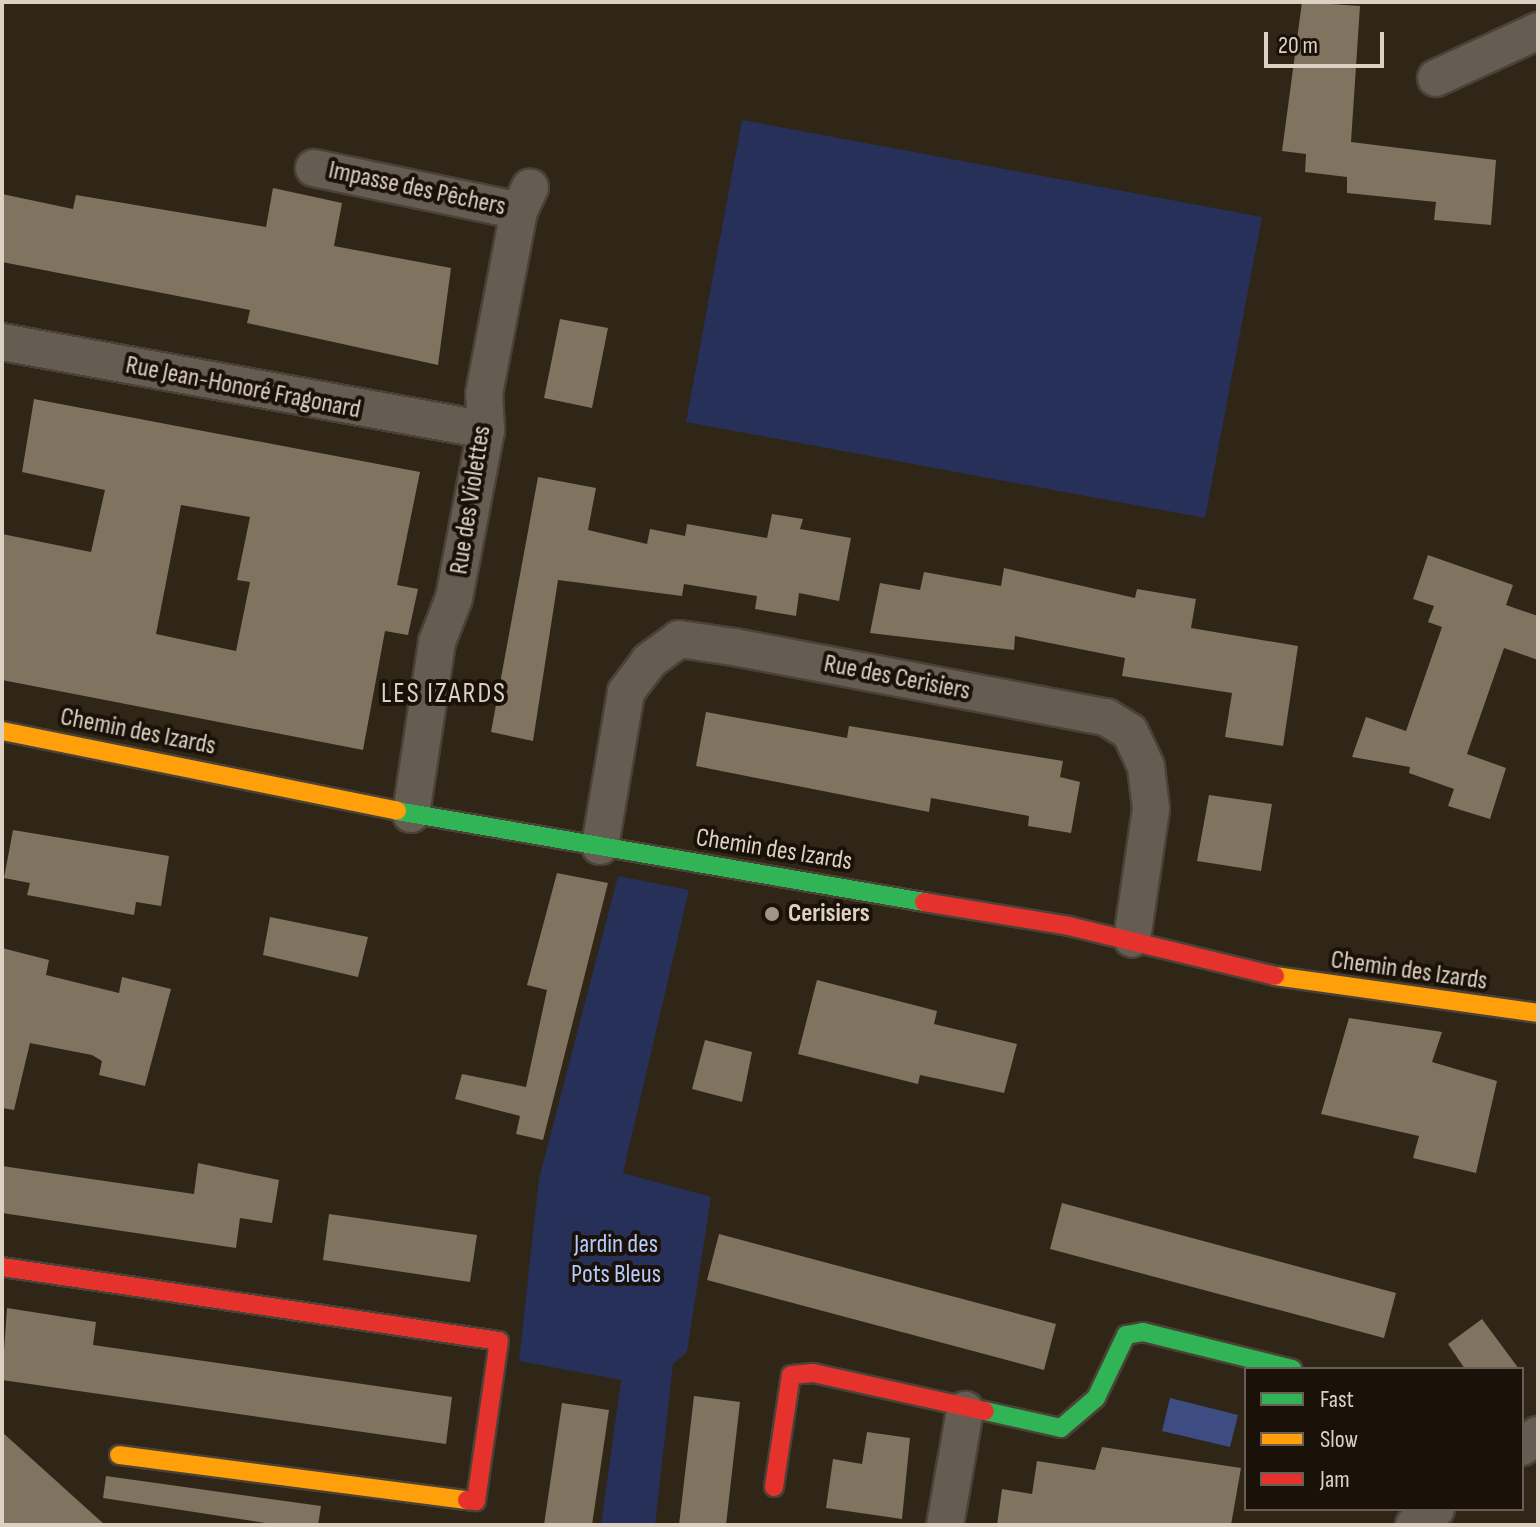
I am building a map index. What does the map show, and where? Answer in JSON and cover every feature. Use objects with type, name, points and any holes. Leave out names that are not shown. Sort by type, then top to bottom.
[{"type":"street","points":[[1436,78],[1538,31]]},
{"type":"street","name":"Impasse des Pêchers","points":[[314,168],[524,199]]},
{"type":"street","name":"Rue des Violettes","points":[[411,814],[437,642],[454,598],[486,430],[484,394],[524,199]]},
{"type":"street","name":"Rue Jean-Honoré Fragonard","points":[[2,342],[486,430]]},
{"type":"street","name":"Rue des Cerisiers","points":[[600,846],[626,692],[649,661],[679,639],[734,647],[1106,717],[1130,732],[1146,767],[1151,809],[1132,939]]},
{"type":"street","name":"Chemin des Izards","points":[[2,731],[411,814],[1132,939],[1303,983],[1538,1013]]},
{"type":"street","points":[[2,1267],[499,1341],[476,1501],[119,1455]]},
{"type":"street","points":[[774,1487],[791,1375],[813,1373],[965,1410],[1061,1428],[1096,1398],[1126,1335],[1143,1332],[1284,1367]]},
{"type":"street","points":[[945,1525],[965,1410]]},
{"type":"street","points":[[1414,1525],[1433,1511]]},
{"type":"green space","points":[[742,120],[1262,217],[1205,518],[686,422]]},
{"type":"green space","name":"Jardin des Pots Bleus","points":[[618,876],[689,890],[623,1173],[711,1197],[687,1352],[673,1364],[655,1525],[601,1525],[621,1380],[519,1361],[539,1179]]},
{"type":"shaded area","points":[[1170,1398],[1238,1415],[1230,1447],[1162,1431]]},
{"type":"building","points":[[1302,2],[1360,6],[1351,142],[1496,160],[1491,225],[1434,220],[1436,202],[1347,193],[1347,177],[1305,172],[1306,154],[1282,151]]},
{"type":"building","points":[[273,188],[342,203],[334,246],[451,268],[438,365],[247,323],[250,310],[2,262],[2,194],[73,209],[76,195],[266,227]]},
{"type":"building","points":[[560,319],[608,328],[592,408],[544,398]]},
{"type":"building","points":[[34,399],[420,472],[397,585],[418,589],[408,635],[385,631],[363,750],[2,680],[2,534],[91,552],[105,490],[22,472]],"holes":[[[181,505],[250,517],[237,580],[250,582],[236,651],[156,634]]]},
{"type":"building","points":[[538,477],[596,488],[588,530],[647,544],[650,529],[685,536],[687,524],[767,538],[772,514],[803,519],[800,529],[851,538],[839,601],[799,593],[796,616],[755,609],[757,596],[684,584],[682,596],[558,580],[533,741],[491,732]]},
{"type":"building","points":[[1428,555],[1513,585],[1506,605],[1538,616],[1538,660],[1504,648],[1467,754],[1506,768],[1490,819],[1448,806],[1454,789],[1409,773],[1410,767],[1352,757],[1366,717],[1406,731],[1442,627],[1428,622],[1434,606],[1413,599]]},
{"type":"building","points":[[1004,568],[1135,598],[1137,589],[1196,599],[1191,628],[1298,646],[1283,746],[1225,737],[1232,693],[1122,676],[1125,658],[1015,636],[1014,650],[870,633],[880,583],[920,590],[924,572],[1001,586]]},
{"type":"building","points":[[706,712],[847,738],[849,726],[1063,761],[1060,777],[1080,782],[1071,833],[1028,826],[1029,816],[931,798],[929,812],[696,766]]},
{"type":"building","points":[[1209,795],[1272,804],[1261,871],[1197,861]]},
{"type":"building","points":[[13,830],[169,856],[161,906],[136,902],[134,915],[27,895],[30,883],[4,878]]},
{"type":"building","points":[[557,873],[608,883],[543,1140],[516,1134],[520,1116],[455,1099],[462,1074],[526,1087],[547,990],[527,985]]},
{"type":"building","points":[[270,917],[368,937],[358,977],[263,955]]},
{"type":"building","points":[[2,948],[49,960],[46,975],[119,993],[122,977],[171,989],[145,1086],[99,1075],[102,1061],[92,1055],[30,1043],[14,1110],[2,1108]]},
{"type":"building","points":[[817,980],[937,1011],[934,1024],[1017,1044],[1004,1093],[920,1075],[918,1084],[798,1054]]},
{"type":"building","points":[[1349,1018],[1442,1032],[1432,1062],[1497,1081],[1476,1173],[1413,1158],[1419,1136],[1321,1114]]},
{"type":"building","points":[[705,1040],[752,1052],[742,1102],[692,1089]]},
{"type":"building","points":[[198,1163],[279,1180],[272,1223],[240,1218],[236,1248],[2,1213],[2,1166],[194,1194]]},
{"type":"building","points":[[1062,1203],[1396,1293],[1384,1338],[1050,1249]]},
{"type":"building","points":[[329,1214],[477,1235],[470,1282],[323,1260]]},
{"type":"building","points":[[719,1234],[1056,1324],[1044,1370],[707,1280]]},
{"type":"building","points":[[7,1308],[96,1322],[93,1345],[452,1397],[446,1444],[2,1380]]},
{"type":"building","points":[[1482,1319],[1518,1367],[1464,1367],[1448,1344]]},
{"type":"building","points":[[694,1396],[740,1402],[726,1525],[679,1525]]},
{"type":"building","points":[[562,1403],[609,1410],[592,1525],[544,1525]]},
{"type":"building","points":[[2,1432],[105,1525],[2,1525]]},
{"type":"building","points":[[867,1432],[910,1438],[902,1519],[826,1508],[833,1459],[862,1464]]},
{"type":"building","points":[[1102,1447],[1241,1468],[1231,1525],[997,1525],[1002,1489],[1032,1494],[1037,1461],[1095,1470]]},
{"type":"building","points":[[106,1476],[321,1506],[318,1525],[279,1525],[103,1498]]},
{"type":"traffic: fast","points":[[397,811],[924,902]]},
{"type":"traffic: fast","points":[[985,1411],[1061,1428],[1096,1398],[1126,1335],[1143,1332],[1284,1367]]},
{"type":"traffic: slow","points":[[2,731],[397,811]]},
{"type":"traffic: slow","points":[[1275,976],[1538,1013]]},
{"type":"traffic: slow","points":[[119,1455],[467,1500]]},
{"type":"traffic: jam","points":[[924,902],[1069,926],[1275,976]]},
{"type":"traffic: jam","points":[[2,1267],[499,1341],[476,1501],[467,1500]]},
{"type":"traffic: jam","points":[[774,1487],[791,1375],[813,1373],[985,1411]]},
{"type":"place","name":"Cerisiers","points":[[772,914]]},
{"type":"district","name":"LES IZARDS","points":[[444,694]]}]
